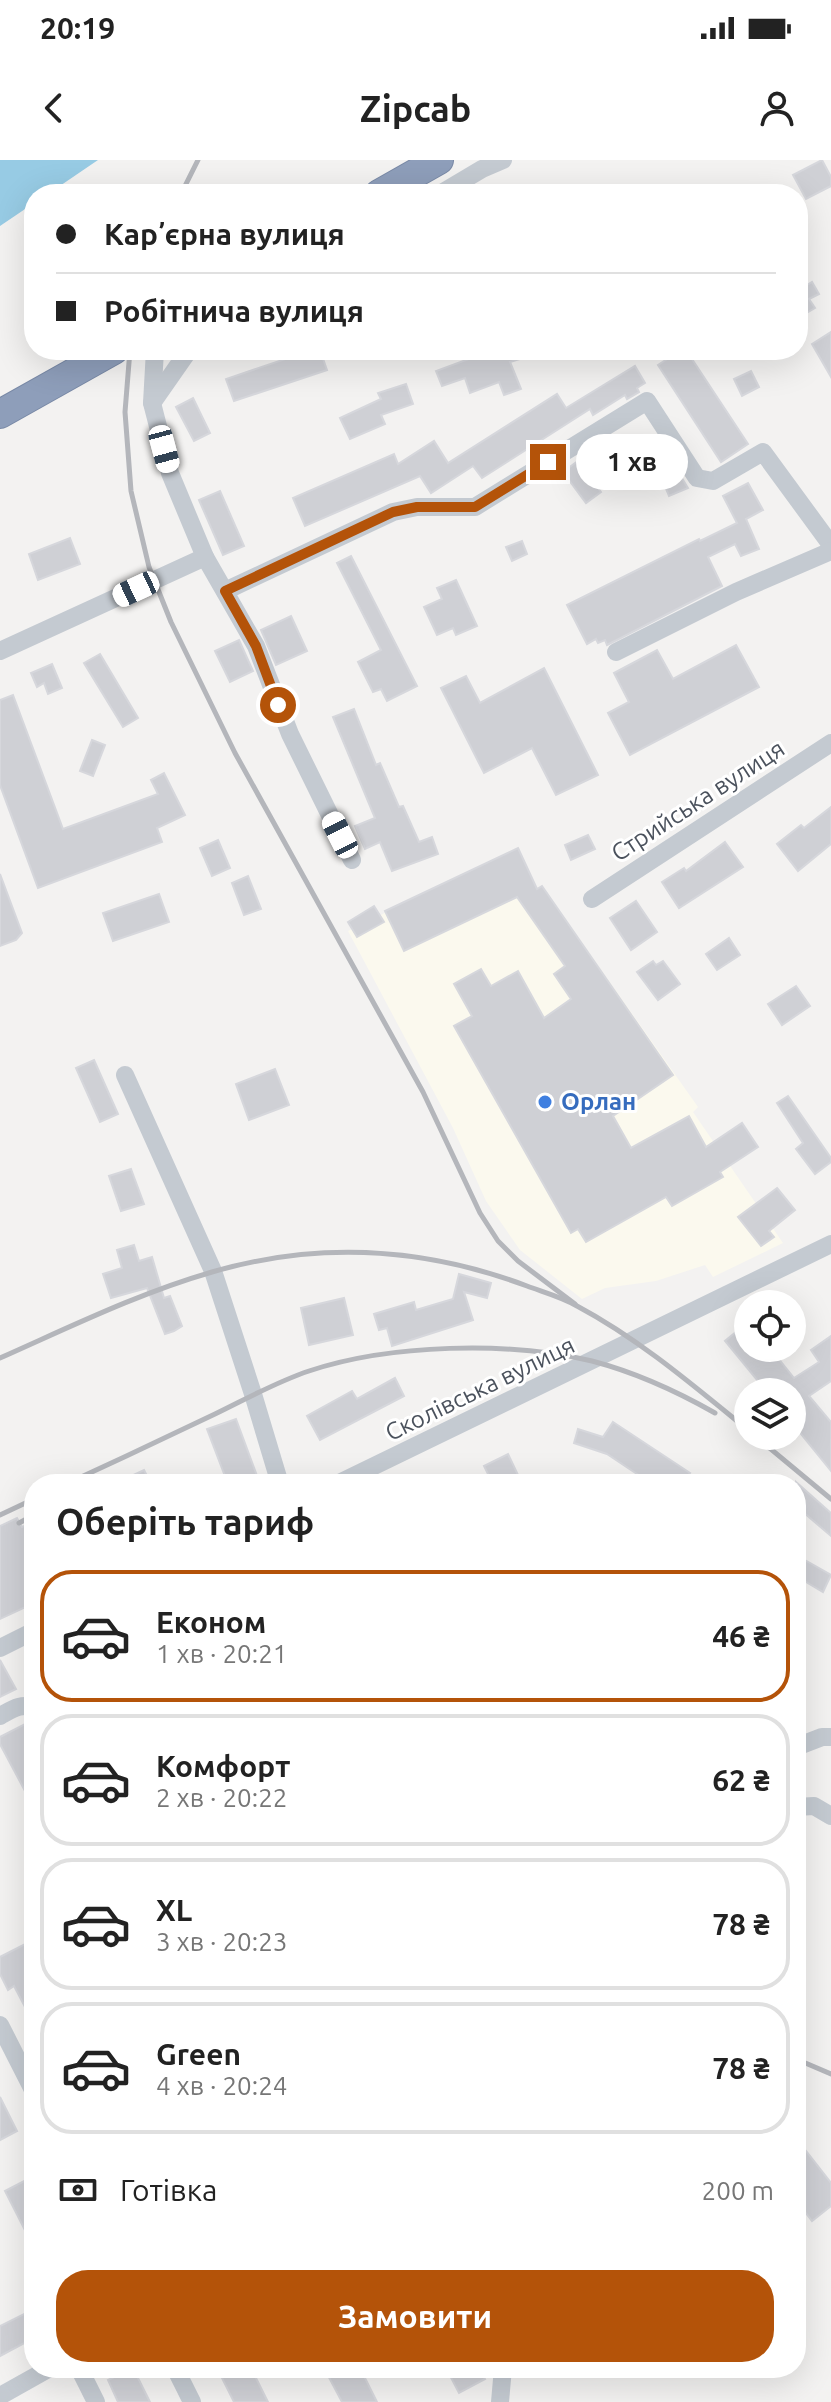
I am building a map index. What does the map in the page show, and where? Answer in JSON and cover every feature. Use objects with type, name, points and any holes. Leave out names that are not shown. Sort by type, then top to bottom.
[{"type":"highway","points":[[397,184],[439,160]]},
{"type":"highway","points":[[0,414],[96,360]]},
{"type":"street","points":[[457,184],[503,160]]},
{"type":"street","points":[[154,360],[152,403],[170,473],[205,557],[256,646],[290,734],[352,860]]},
{"type":"street","points":[[152,403],[182,360]]},
{"type":"street","points":[[225,591],[393,512],[417,507],[475,507],[647,401],[697,478],[713,481],[763,452],[831,548],[616,652]]},
{"type":"street","points":[[0,651],[205,557]]},
{"type":"street","name":"Стрийська вулиця","points":[[592,899],[831,743]]},
{"type":"street","points":[[125,1075],[213,1271],[277,1474]]},
{"type":"street","name":"Сколівська вулиця","points":[[358,1474],[831,1244]]},
{"type":"street","points":[[0,1648],[24,1636]]},
{"type":"street","points":[[0,1716],[24,1706]]},
{"type":"street","points":[[806,1743],[831,1737]]},
{"type":"street","points":[[806,1806],[814,1806],[831,1816]]},
{"type":"street","points":[[0,2025],[24,2072]]},
{"type":"street","points":[[0,2396],[32,2378]]},
{"type":"street","points":[[84,2378],[96,2402]]},
{"type":"street","points":[[180,2378],[192,2402]]},
{"type":"street","points":[[500,2402],[502,2378]]},
{"type":"shaded area","points":[[518,848],[537,888],[542,886],[698,1107],[693,1112],[783,1243],[713,1277],[705,1265],[656,1281],[605,1288],[582,1299],[520,1250],[486,1201],[453,1128],[348,931]]},
{"type":"water","points":[[0,160],[98,160],[63,184],[24,184],[24,210],[0,226]]},
{"type":"building","points":[[822,160],[831,177],[831,186],[808,198],[808,184],[798,184],[793,175]]},
{"type":"building","points":[[812,282],[819,294],[809,299],[815,308],[808,312],[808,284]]},
{"type":"building","points":[[831,332],[831,377],[812,344]]},
{"type":"building","points":[[282,360],[324,360],[327,370],[234,401],[226,379]]},
{"type":"building","points":[[466,360],[516,360],[510,362],[521,389],[504,395],[499,382],[470,393],[465,378],[442,386],[436,371]]},
{"type":"building","points":[[666,360],[693,360],[748,444],[721,462],[658,365]]},
{"type":"building","points":[[635,366],[645,383],[637,388],[639,392],[627,399],[625,395],[593,415],[590,409],[482,478],[473,466],[431,493],[420,476],[305,526],[293,498],[394,454],[398,464],[434,441],[448,463],[557,394],[566,408]]},
{"type":"building","points":[[751,371],[759,387],[742,396],[734,379]]},
{"type":"building","points":[[406,384],[413,404],[381,415],[385,424],[350,439],[340,418],[381,399],[378,393]]},
{"type":"building","points":[[193,398],[210,433],[194,441],[176,407]]},
{"type":"building","points":[[669,457],[688,488],[669,496],[655,462]]},
{"type":"building","points":[[578,461],[601,492],[586,503],[563,472]]},
{"type":"building","points":[[748,483],[763,510],[746,519],[759,549],[741,556],[735,544],[708,557],[722,586],[607,645],[605,640],[598,643],[596,639],[587,644],[567,605],[737,523],[723,496]]},
{"type":"building","points":[[220,491],[244,546],[223,555],[199,500]]},
{"type":"building","points":[[70,538],[80,564],[38,580],[29,554]]},
{"type":"building","points":[[522,541],[527,554],[512,561],[506,547]]},
{"type":"building","points":[[351,556],[417,686],[387,701],[381,689],[373,692],[358,662],[381,650],[337,563]]},
{"type":"building","points":[[456,580],[477,626],[456,635],[453,628],[437,635],[424,607],[442,599],[437,588]]},
{"type":"building","points":[[291,616],[307,651],[276,665],[261,630]]},
{"type":"building","points":[[239,640],[253,671],[230,682],[215,651]]},
{"type":"building","points":[[736,645],[759,687],[630,755],[608,713],[629,702],[614,673],[657,650],[673,679]]},
{"type":"building","points":[[100,654],[138,718],[123,727],[84,663]]},
{"type":"building","points":[[52,664],[62,688],[48,694],[44,683],[37,687],[31,673]]},
{"type":"building","points":[[544,668],[598,775],[556,795],[532,748],[484,773],[441,688],[466,676],[480,703]]},
{"type":"building","points":[[13,695],[63,829],[158,794],[151,780],[164,773],[185,815],[157,828],[162,842],[38,888],[0,785],[0,700]]},
{"type":"building","points":[[354,709],[376,765],[380,763],[399,807],[403,806],[419,842],[432,837],[438,854],[392,871],[380,842],[365,849],[355,826],[375,818],[333,717]]},
{"type":"building","points":[[92,740],[105,745],[93,776],[80,771]]},
{"type":"building","points":[[831,807],[831,844],[798,871],[777,844]]},
{"type":"building","points":[[588,835],[595,849],[571,860],[565,845]]},
{"type":"building","points":[[218,840],[230,868],[212,876],[200,848]]},
{"type":"building","points":[[725,842],[743,867],[679,908],[662,882],[684,868],[686,871]]},
{"type":"building","name":"Орлан","points":[[518,848],[537,889],[542,886],[673,1075],[613,1116],[631,1148],[689,1116],[706,1147],[742,1123],[758,1147],[720,1172],[723,1177],[672,1206],[666,1197],[586,1242],[578,1229],[571,1233],[454,1026],[472,1016],[454,984],[481,969],[491,986],[518,971],[544,1018],[571,999],[554,974],[565,966],[517,897],[404,951],[385,911]]},
{"type":"building","points":[[0,874],[22,933],[16,940],[0,946]]},
{"type":"building","points":[[248,876],[261,909],[244,915],[232,883]]},
{"type":"building","points":[[159,894],[169,922],[113,941],[103,913]]},
{"type":"building","points":[[636,901],[657,932],[631,950],[610,918]]},
{"type":"building","points":[[374,906],[384,922],[357,937],[348,922]]},
{"type":"building","points":[[729,938],[740,955],[717,970],[706,954]]},
{"type":"building","points":[[653,961],[656,965],[663,961],[680,984],[658,1000],[637,972]]},
{"type":"building","points":[[796,986],[810,1006],[782,1025],[768,1004]]},
{"type":"building","points":[[94,1060],[118,1114],[100,1122],[76,1068]]},
{"type":"building","points":[[275,1069],[289,1105],[249,1120],[236,1084]]},
{"type":"building","points":[[788,1096],[831,1158],[831,1162],[815,1174],[796,1149],[803,1143],[777,1103]]},
{"type":"building","points":[[131,1169],[144,1204],[121,1211],[109,1176]]},
{"type":"building","points":[[777,1188],[795,1210],[769,1231],[774,1237],[761,1246],[738,1217]]},
{"type":"building","points":[[134,1245],[139,1261],[152,1257],[164,1298],[170,1296],[182,1326],[174,1331],[165,1334],[147,1288],[111,1298],[103,1274],[122,1268],[117,1250]]},
{"type":"building","points":[[459,1274],[491,1283],[487,1298],[464,1292],[473,1320],[392,1346],[387,1328],[379,1330],[374,1314],[414,1302],[416,1310],[453,1299]]},
{"type":"building","points":[[344,1298],[353,1335],[309,1345],[301,1308]]},
{"type":"building","points":[[734,1334],[734,1352],[725,1341]]},
{"type":"building","points":[[831,1336],[831,1381],[809,1396],[831,1422],[831,1471],[806,1440],[806,1378],[794,1378],[819,1362],[811,1350]]},
{"type":"building","points":[[742,1362],[781,1362],[794,1378],[755,1378]]},
{"type":"building","points":[[395,1378],[404,1396],[320,1440],[307,1416],[352,1391],[357,1399]]},
{"type":"building","points":[[236,1419],[256,1474],[224,1474],[207,1429]]},
{"type":"building","points":[[613,1422],[690,1473],[637,1474],[607,1454],[574,1443],[578,1429],[603,1437]]},
{"type":"building","points":[[508,1454],[518,1474],[488,1474],[484,1466]]},
{"type":"building","points":[[806,1491],[831,1513],[831,1536],[806,1515]]},
{"type":"building","points":[[17,1518],[24,1526],[24,1608],[0,1619],[0,1526]]},
{"type":"building","points":[[806,1561],[831,1575],[823,1592],[806,1582]]},
{"type":"building","points":[[0,1660],[16,1689],[0,1697]]},
{"type":"building","points":[[24,1725],[24,1789],[0,1744],[0,1737]]},
{"type":"building","points":[[24,1945],[24,2005],[14,1986],[8,1990],[0,1974],[0,1957]]},
{"type":"building","points":[[0,2097],[17,2131],[0,2140]]},
{"type":"building","points":[[806,2151],[831,2183],[831,2206],[812,2221],[806,2213]]},
{"type":"building","points":[[24,2181],[24,2228],[5,2191]]},
{"type":"building","points":[[24,2314],[24,2343],[0,2356],[0,2326]]},
{"type":"building","points":[[138,2378],[150,2402],[118,2402],[108,2380]]},
{"type":"building","points":[[222,2378],[256,2378],[268,2402],[234,2402]]},
{"type":"building","points":[[329,2378],[365,2378],[377,2402],[342,2402]]},
{"type":"building","points":[[451,2378],[484,2378],[485,2379],[459,2393]]},
{"type":"railway","points":[[186,184],[198,160]]},
{"type":"railway","points":[[129,360],[125,412],[131,491],[149,567],[171,622],[235,753],[423,1092],[480,1213],[498,1241],[518,1261],[575,1304]]},
{"type":"railway","points":[[0,1358],[131,1300],[185,1280],[252,1262],[331,1253],[410,1256],[488,1273],[571,1303],[644,1348],[734,1419]]},
{"type":"railway","points":[[88,1474],[297,1375],[341,1362],[412,1351],[450,1348],[524,1350],[592,1361],[655,1383],[715,1413]]},
{"type":"railway","points":[[772,1450],[801,1474]]},
{"type":"railway","points":[[806,1478],[831,1499]]},
{"type":"railway","points":[[0,1515],[24,1504]]},
{"type":"railway","points":[[19,1523],[24,1520]]},
{"type":"railway","points":[[806,2063],[831,2074]]},
{"type":"place","name":"Орлан","points":[[545,1102]]},
{"type":"route","points":[[278,705],[256,646],[225,591],[393,512],[417,507],[475,507],[548,462]]}]
